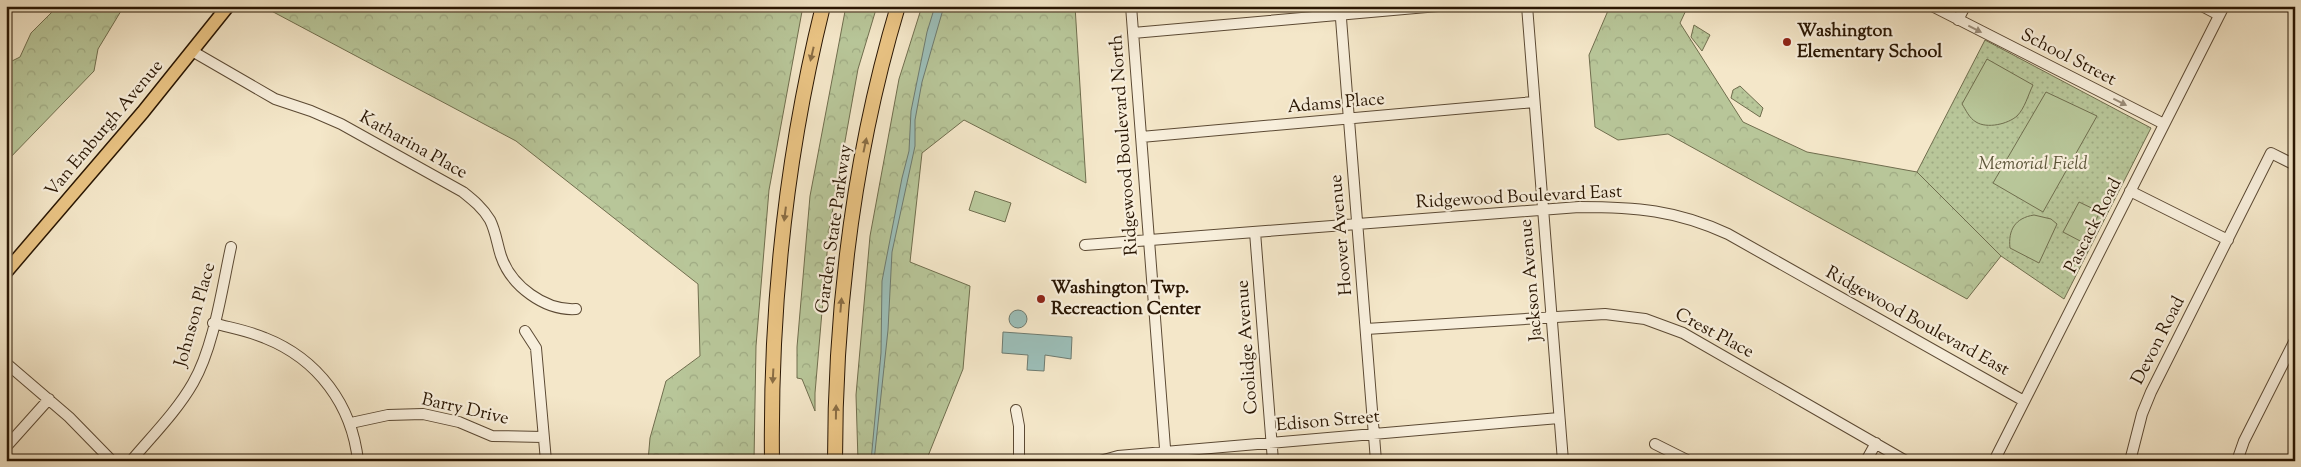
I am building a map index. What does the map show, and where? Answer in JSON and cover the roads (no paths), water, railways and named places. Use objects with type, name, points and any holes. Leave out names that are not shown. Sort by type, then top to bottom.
[{"type":"highway","points":[[772,461],[772,380],[778,280],[785,213],[806,81],[823,6]]},
{"type":"highway","name":"Garden State Parkway","points":[[836,461],[839,334],[850,229],[873,106],[898,6]]},
{"type":"main road","name":"Van Emburgh Avenue","points":[[6,272],[228,6]]},
{"type":"street","name":"Ridgewood Boulevard North","points":[[1131,6],[1166,457]]},
{"type":"street","points":[[1133,33],[1341,10],[1438,6]]},
{"type":"street","name":"Jackson Avenue","points":[[1526,6],[1563,461]]},
{"type":"street","name":"School Street","points":[[1932,6],[2164,124]]},
{"type":"street","points":[[1958,20],[1965,6]]},
{"type":"street","points":[[2202,6],[2222,10]]},
{"type":"street","name":"Hoover Avenue","points":[[1341,10],[1376,461]]},
{"type":"street","name":"Pascack Road","points":[[1994,461],[2222,10]]},
{"type":"street","name":"Katharina Place","points":[[192,51],[275,99],[311,111],[341,124],[463,192],[489,218],[495,230],[501,256],[506,267],[521,287],[552,306],[565,310],[576,309]]},
{"type":"street","name":"Adams Place","points":[[1141,137],[1534,102]]},
{"type":"street","name":"Devon Road","points":[[2130,461],[2134,438],[2151,392],[2271,153],[2295,165]]},
{"type":"street","points":[[2130,191],[2228,240]]},
{"type":"street","name":"Ridgewood Boulevard East","points":[[1085,245],[1543,210],[1604,207],[1666,212],[1708,225],[1728,234],[2024,401]]},
{"type":"street","name":"Coolidge Avenue","points":[[1255,232],[1273,461]]},
{"type":"street","name":"Johnson Place","points":[[131,461],[182,400],[201,366],[232,247]]},
{"type":"street","name":"Crest Place","points":[[1366,329],[1605,314],[1627,315],[1663,324],[1683,333],[1906,461]]},
{"type":"street","points":[[213,323],[265,338],[296,354],[324,379],[336,394],[351,423],[358,461]]},
{"type":"street","points":[[525,331],[536,348],[546,461]]},
{"type":"street","points":[[2237,461],[2244,441],[2295,340]]},
{"type":"street","points":[[6,363],[49,399],[112,461]]},
{"type":"street","points":[[6,447],[49,399]]},
{"type":"street","points":[[1016,410],[1019,426],[1019,461]]},
{"type":"street","name":"Barry Drive","points":[[351,423],[388,415],[423,414],[459,422],[492,436],[543,436]]},
{"type":"street","name":"Edison Street","points":[[1100,461],[1118,456],[1166,457],[1272,443],[1559,418]]},
{"type":"street","points":[[1866,461],[1876,443]]},
{"type":"street","points":[[1655,444],[1689,461]]},
{"type":"water","points":[[935,6],[944,6],[922,82],[915,120],[915,146],[892,252],[888,330],[874,461],[871,461],[881,353],[882,281],[909,151],[911,111],[927,32]]},
{"type":"water","points":[[1018,310],[1024,313],[1027,319],[1024,325],[1018,328],[1012,325],[1009,319],[1012,313]]},
{"type":"water","points":[[1003,332],[1072,337],[1071,359],[1045,355],[1044,371],[1027,370],[1028,355],[1002,353]]},
{"type":"place","name":"Washington Elementary School","points":[[1787,42]]},
{"type":"place","name":"Washington Twp. Recreaction Center","points":[[1041,299]]},
{"type":"park label","name":"Memorial Field","points":[[2033,165]]}]
